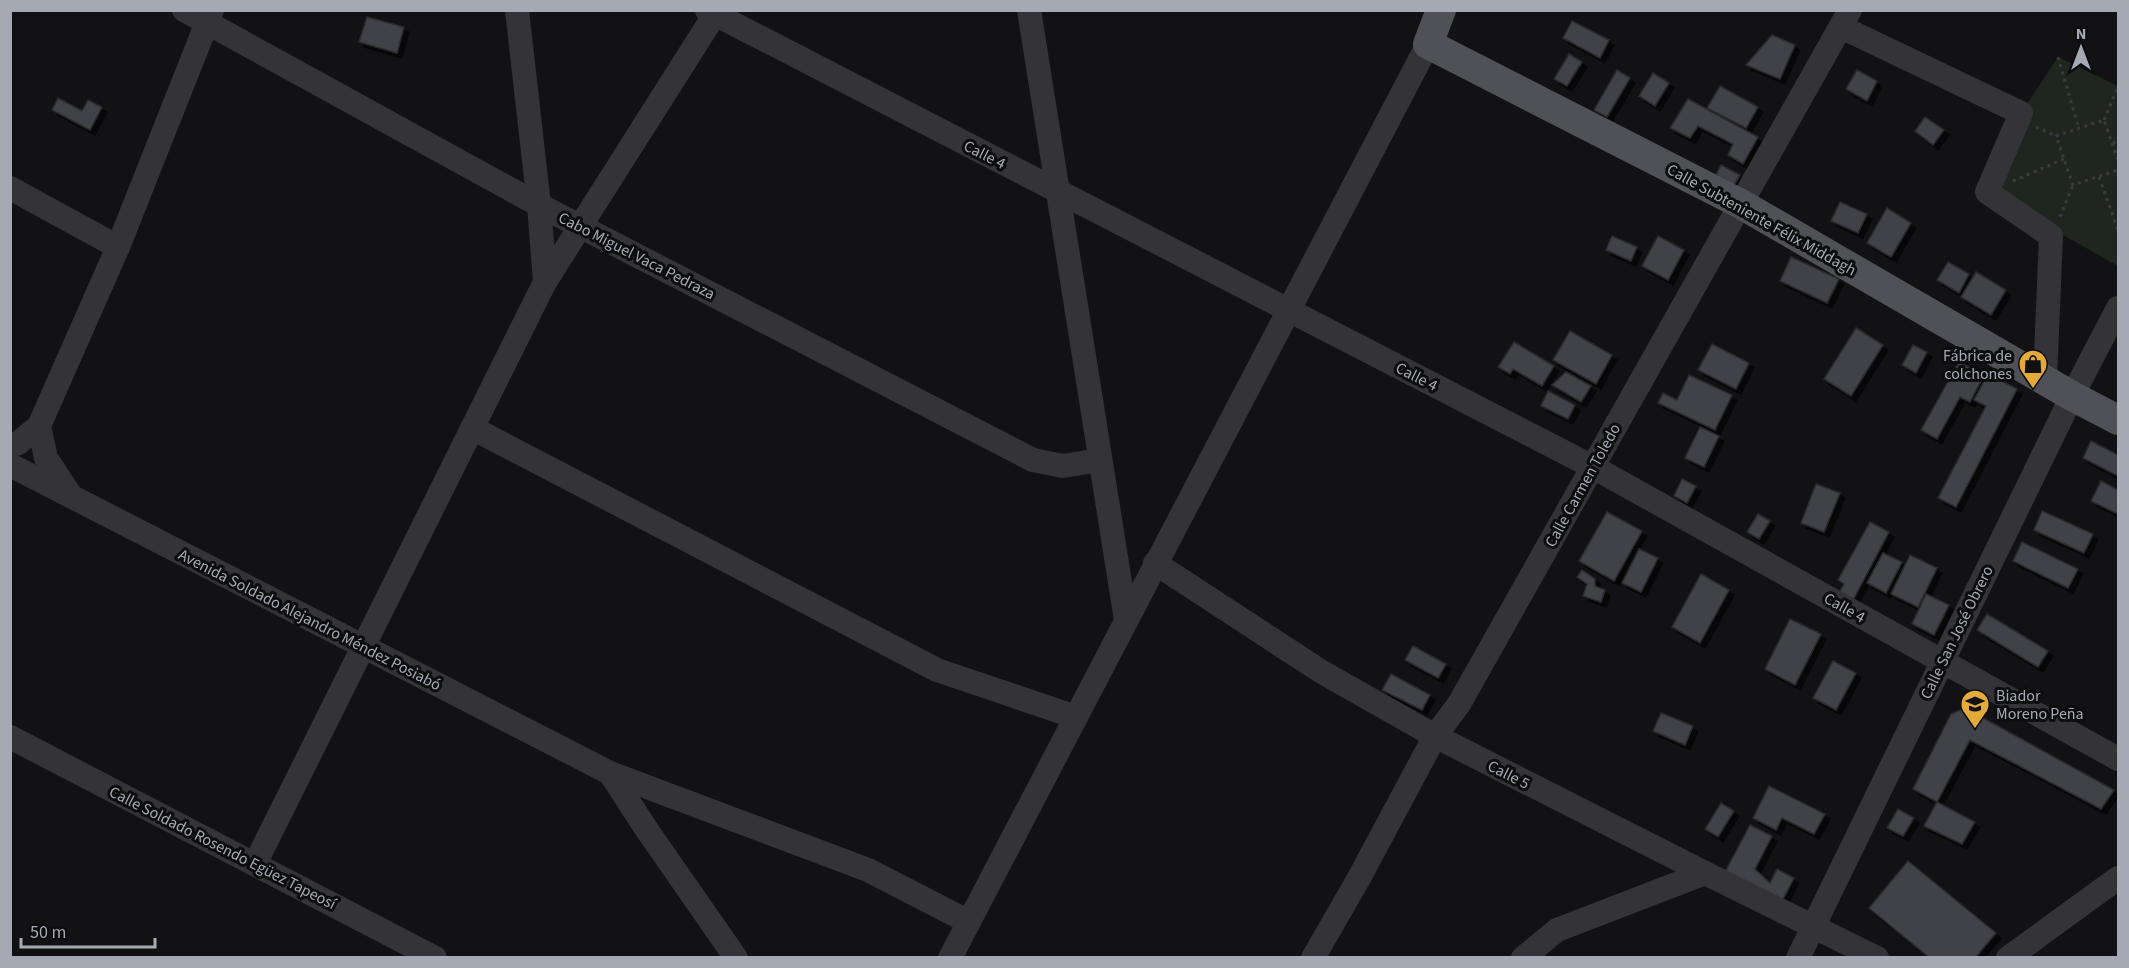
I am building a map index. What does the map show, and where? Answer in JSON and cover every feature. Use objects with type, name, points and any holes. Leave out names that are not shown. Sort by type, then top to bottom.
[{"type":"main road","points":[[1428,44],[1441,12]]},
{"type":"main road","name":"Calle Subteniente Félix Middagh","points":[[1428,44],[1741,204],[2072,396],[2118,420]]},
{"type":"street","name":"Cabo Miguel Vaca Pedraza","points":[[184,10],[209,16],[539,205],[1033,460],[1063,466],[1101,460]]},
{"type":"street","points":[[517,10],[539,205],[545,282]]},
{"type":"street","points":[[1029,10],[1126,620]]},
{"type":"street","points":[[255,864],[545,282],[711,12]]},
{"type":"street","name":"Calle 4","points":[[711,12],[1593,467],[2118,759]]},
{"type":"street","points":[[10,444],[17,444],[39,426],[118,247],[209,16]]},
{"type":"street","points":[[1845,19],[2021,113],[1988,192],[2051,236],[2045,379]]},
{"type":"street","name":"Calle Carmen Toledo","points":[[1313,957],[1359,878],[1435,736],[1459,704],[1845,19]]},
{"type":"street","points":[[950,957],[1428,44]]},
{"type":"street","points":[[10,188],[118,247]]},
{"type":"street","name":"Calle San José Obrero","points":[[1798,957],[2072,396],[2118,308]]},
{"type":"street","points":[[39,426],[46,458],[70,495]]},
{"type":"street","points":[[472,428],[937,670],[1076,717]]},
{"type":"street","name":"Avenida Soldado Alejandro Méndez Posiabó","points":[[10,465],[610,773],[868,870],[969,921]]},
{"type":"street","name":"Calle 5","points":[[1155,563],[1322,672],[1435,736],[1704,873],[1877,957]]},
{"type":"street","name":"Calle Soldado Rosendo Egüez Tapeosí","points":[[10,737],[435,957]]},
{"type":"street","points":[[610,773],[736,957]]},
{"type":"street","points":[[1523,957],[1557,930],[1704,873]]},
{"type":"street","points":[[2008,957],[2118,878]]},
{"type":"path","points":[[2058,57],[2079,129]]},
{"type":"path","points":[[2118,86],[2104,120],[2118,160]]},
{"type":"path","points":[[2058,222],[2073,185],[2056,136],[2104,120]]},
{"type":"path","points":[[2113,142],[2118,141]]},
{"type":"path","points":[[1988,192],[2064,159]]},
{"type":"path","points":[[2073,185],[2118,170]]},
{"type":"path","points":[[2099,177],[2118,230]]},
{"type":"shaded area","points":[[2058,57],[2118,86],[2118,266],[1987,192],[2021,113]]},
{"type":"building","points":[[367,17],[404,27],[397,53],[359,42]]},
{"type":"building","points":[[1572,21],[1609,40],[1600,58],[1563,38]]},
{"type":"building","points":[[1772,35],[1795,45],[1780,79],[1746,65]]},
{"type":"building","points":[[1569,54],[1582,62],[1567,86],[1554,79]]},
{"type":"building","points":[[1617,70],[1630,78],[1607,117],[1594,110]]},
{"type":"building","points":[[1857,70],[1877,81],[1867,101],[1846,89]]},
{"type":"building","points":[[1653,73],[1669,83],[1655,106],[1639,96]]},
{"type":"building","points":[[1720,86],[1758,107],[1746,128],[1707,108]]},
{"type":"building","points":[[58,98],[82,111],[88,100],[102,107],[90,130],[52,110]]},
{"type":"building","points":[[1688,99],[1758,137],[1743,164],[1728,155],[1733,144],[1698,126],[1690,138],[1670,128]]},
{"type":"building","points":[[1925,117],[1944,130],[1933,145],[1915,131]]},
{"type":"building","points":[[1721,165],[1740,175],[1734,185],[1716,175]]},
{"type":"building","points":[[1840,202],[1867,214],[1858,233],[1831,221]]},
{"type":"building","points":[[1887,208],[1911,223],[1891,257],[1867,243]]},
{"type":"building","points":[[1612,236],[1637,247],[1631,261],[1606,250]]},
{"type":"building","points":[[1658,236],[1684,250],[1668,280],[1642,266]]},
{"type":"building","points":[[1791,257],[1839,279],[1827,303],[1780,281]]},
{"type":"building","points":[[1948,262],[1969,274],[1959,293],[1937,280]]},
{"type":"building","points":[[1976,272],[2006,290],[1991,315],[1961,297]]},
{"type":"building","points":[[1856,328],[1883,345],[1851,396],[1824,379]]},
{"type":"building","points":[[1570,331],[1612,355],[1596,384],[1553,360]]},
{"type":"building","points":[[1514,342],[1554,366],[1542,386],[1513,369],[1510,374],[1498,367]]},
{"type":"building","points":[[1712,344],[1749,363],[1736,389],[1698,370]]},
{"type":"building","points":[[1913,345],[1927,352],[1916,373],[1902,365]]},
{"type":"building","points":[[1959,362],[1984,375],[1970,402],[1960,397],[1937,439],[1921,430]]},
{"type":"building","points":[[1566,372],[1591,386],[1581,402],[1552,385]]},
{"type":"building","points":[[1988,374],[2017,389],[1956,507],[1938,498],[1986,406],[1974,400]]},
{"type":"building","points":[[1689,375],[1732,395],[1715,430],[1658,403],[1663,393],[1677,400]]},
{"type":"building","points":[[1548,391],[1575,405],[1568,419],[1541,406]]},
{"type":"building","points":[[1700,427],[1719,436],[1704,467],[1685,458]]},
{"type":"building","points":[[2091,441],[2118,455],[2118,476],[2083,458]]},
{"type":"building","points":[[1682,479],[1696,486],[1687,503],[1674,496]]},
{"type":"building","points":[[2101,481],[2118,490],[2118,514],[2091,501]]},
{"type":"building","points":[[1816,484],[1840,493],[1824,532],[1801,523]]},
{"type":"building","points":[[2042,511],[2093,534],[2084,553],[2034,530]]},
{"type":"building","points":[[1607,512],[1642,531],[1614,581],[1579,561]]},
{"type":"building","points":[[1758,514],[1770,521],[1759,539],[1747,532]]},
{"type":"building","points":[[1870,522],[1889,532],[1852,602],[1838,595],[1844,584],[1838,580]]},
{"type":"building","points":[[2022,542],[2078,569],[2068,588],[2013,561]]},
{"type":"building","points":[[1639,549],[1658,558],[1641,592],[1622,583]]},
{"type":"building","points":[[1883,553],[1902,562],[1886,593],[1867,583]]},
{"type":"building","points":[[1910,555],[1937,568],[1918,607],[1891,594]]},
{"type":"building","points":[[1582,570],[1595,579],[1595,586],[1605,590],[1601,602],[1583,596],[1587,584],[1577,577]]},
{"type":"building","points":[[1701,574],[1729,590],[1700,643],[1672,627]]},
{"type":"building","points":[[1926,594],[1949,605],[1934,635],[1912,624]]},
{"type":"building","points":[[1987,614],[2048,651],[2038,667],[1977,630]]},
{"type":"building","points":[[1790,619],[1821,634],[1795,685],[1765,669]]},
{"type":"building","points":[[1413,646],[1446,664],[1438,678],[1405,660]]},
{"type":"building","points":[[1833,661],[1856,673],[1836,710],[1813,698]]},
{"type":"building","points":[[1391,674],[1430,695],[1422,710],[1382,690]]},
{"type":"building","points":[[1965,708],[2114,790],[2101,809],[1970,740],[1937,802],[1913,789],[1951,714]]},
{"type":"building","points":[[1661,713],[1693,726],[1685,745],[1653,731]]},
{"type":"building","points":[[1769,786],[1825,814],[1814,834],[1782,818],[1776,830],[1753,818]]},
{"type":"building","points":[[1937,802],[1975,822],[1962,844],[1924,826]]},
{"type":"building","points":[[1721,803],[1734,811],[1718,837],[1705,829]]},
{"type":"building","points":[[1898,809],[1914,818],[1903,836],[1887,828]]},
{"type":"building","points":[[1750,825],[1772,836],[1755,869],[1770,883],[1777,869],[1794,878],[1781,903],[1724,874]]},
{"type":"building","points":[[1908,861],[1996,933],[1975,958],[1930,958],[1869,908]]},
{"type":"place","name":"Fábrica de colchones","points":[[2033,390]]},
{"type":"place","name":"Biador Moreno Peña","points":[[1975,730]]}]
